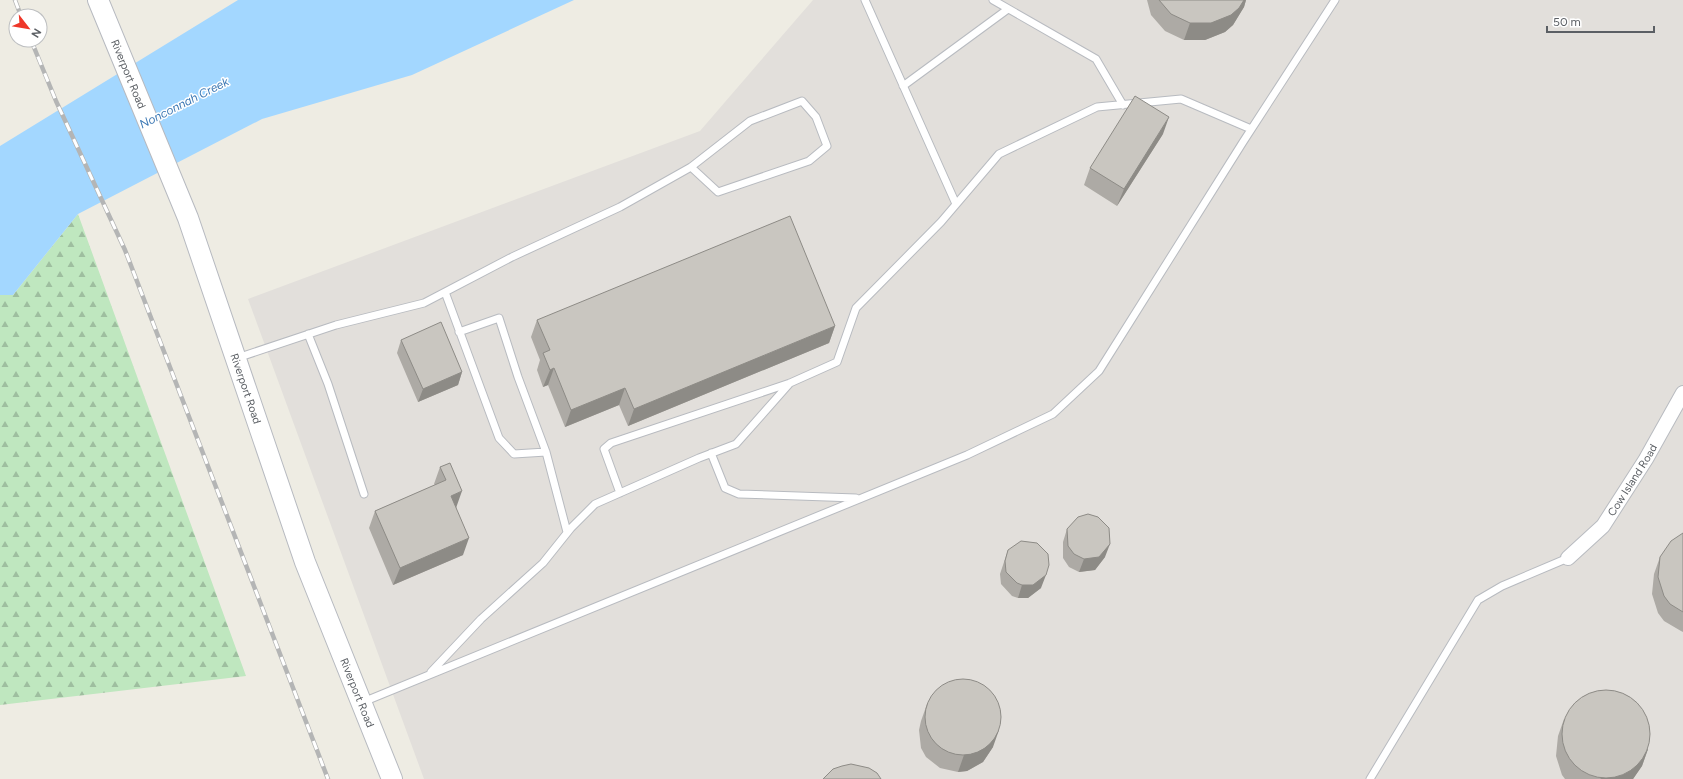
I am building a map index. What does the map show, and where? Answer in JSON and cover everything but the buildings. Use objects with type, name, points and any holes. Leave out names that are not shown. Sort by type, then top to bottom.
[{"type":"main road","name":"Riverport Road","points":[[98,0],[188,218],[305,562],[392,779]]},
{"type":"street","name":"Cow Island Road","points":[[1568,558],[1603,526],[1646,459],[1683,393]]},
{"type":"lane","points":[[865,0],[956,204]]},
{"type":"lane","points":[[993,0],[1096,59],[1123,105]]},
{"type":"lane","points":[[361,703],[967,455],[1053,414],[1099,371],[1251,129],[1335,0]]},
{"type":"lane","points":[[903,86],[1008,8]]},
{"type":"lane","points":[[620,493],[604,449],[611,443],[790,383],[837,362],[856,308],[956,204],[999,154],[1096,107],[1181,99],[1251,129]]},
{"type":"lane","points":[[235,358],[336,325],[424,303],[512,257],[620,207],[691,167],[750,121],[802,101],[816,117],[827,146],[809,161],[718,192],[691,167]]},
{"type":"lane","points":[[445,292],[499,438],[514,454],[546,452]]},
{"type":"lane","points":[[459,332],[499,318],[518,377],[546,452],[567,532]]},
{"type":"lane","points":[[308,334],[328,384],[364,494]]},
{"type":"lane","points":[[428,675],[481,619],[543,563],[567,532],[595,504],[711,453],[736,444],[790,383]]},
{"type":"lane","points":[[711,453],[725,488],[739,494],[860,498]]},
{"type":"lane","points":[[1370,779],[1478,600],[1502,586],[1568,558]]},
{"type":"shaded area","points":[[813,0],[1683,0],[1683,779],[424,779],[248,299],[700,131]]},
{"type":"green space","points":[[78,214],[246,676],[0,705],[0,295],[13,295]]},
{"type":"water","name":"Nonconnah Creek","points":[[238,0],[574,0],[412,75],[262,119],[78,214],[13,295],[0,295],[0,146]]},
{"type":"railway","points":[[15,0],[18,8]]},
{"type":"railway","points":[[34,48],[56,101],[125,250],[328,779]]}]
